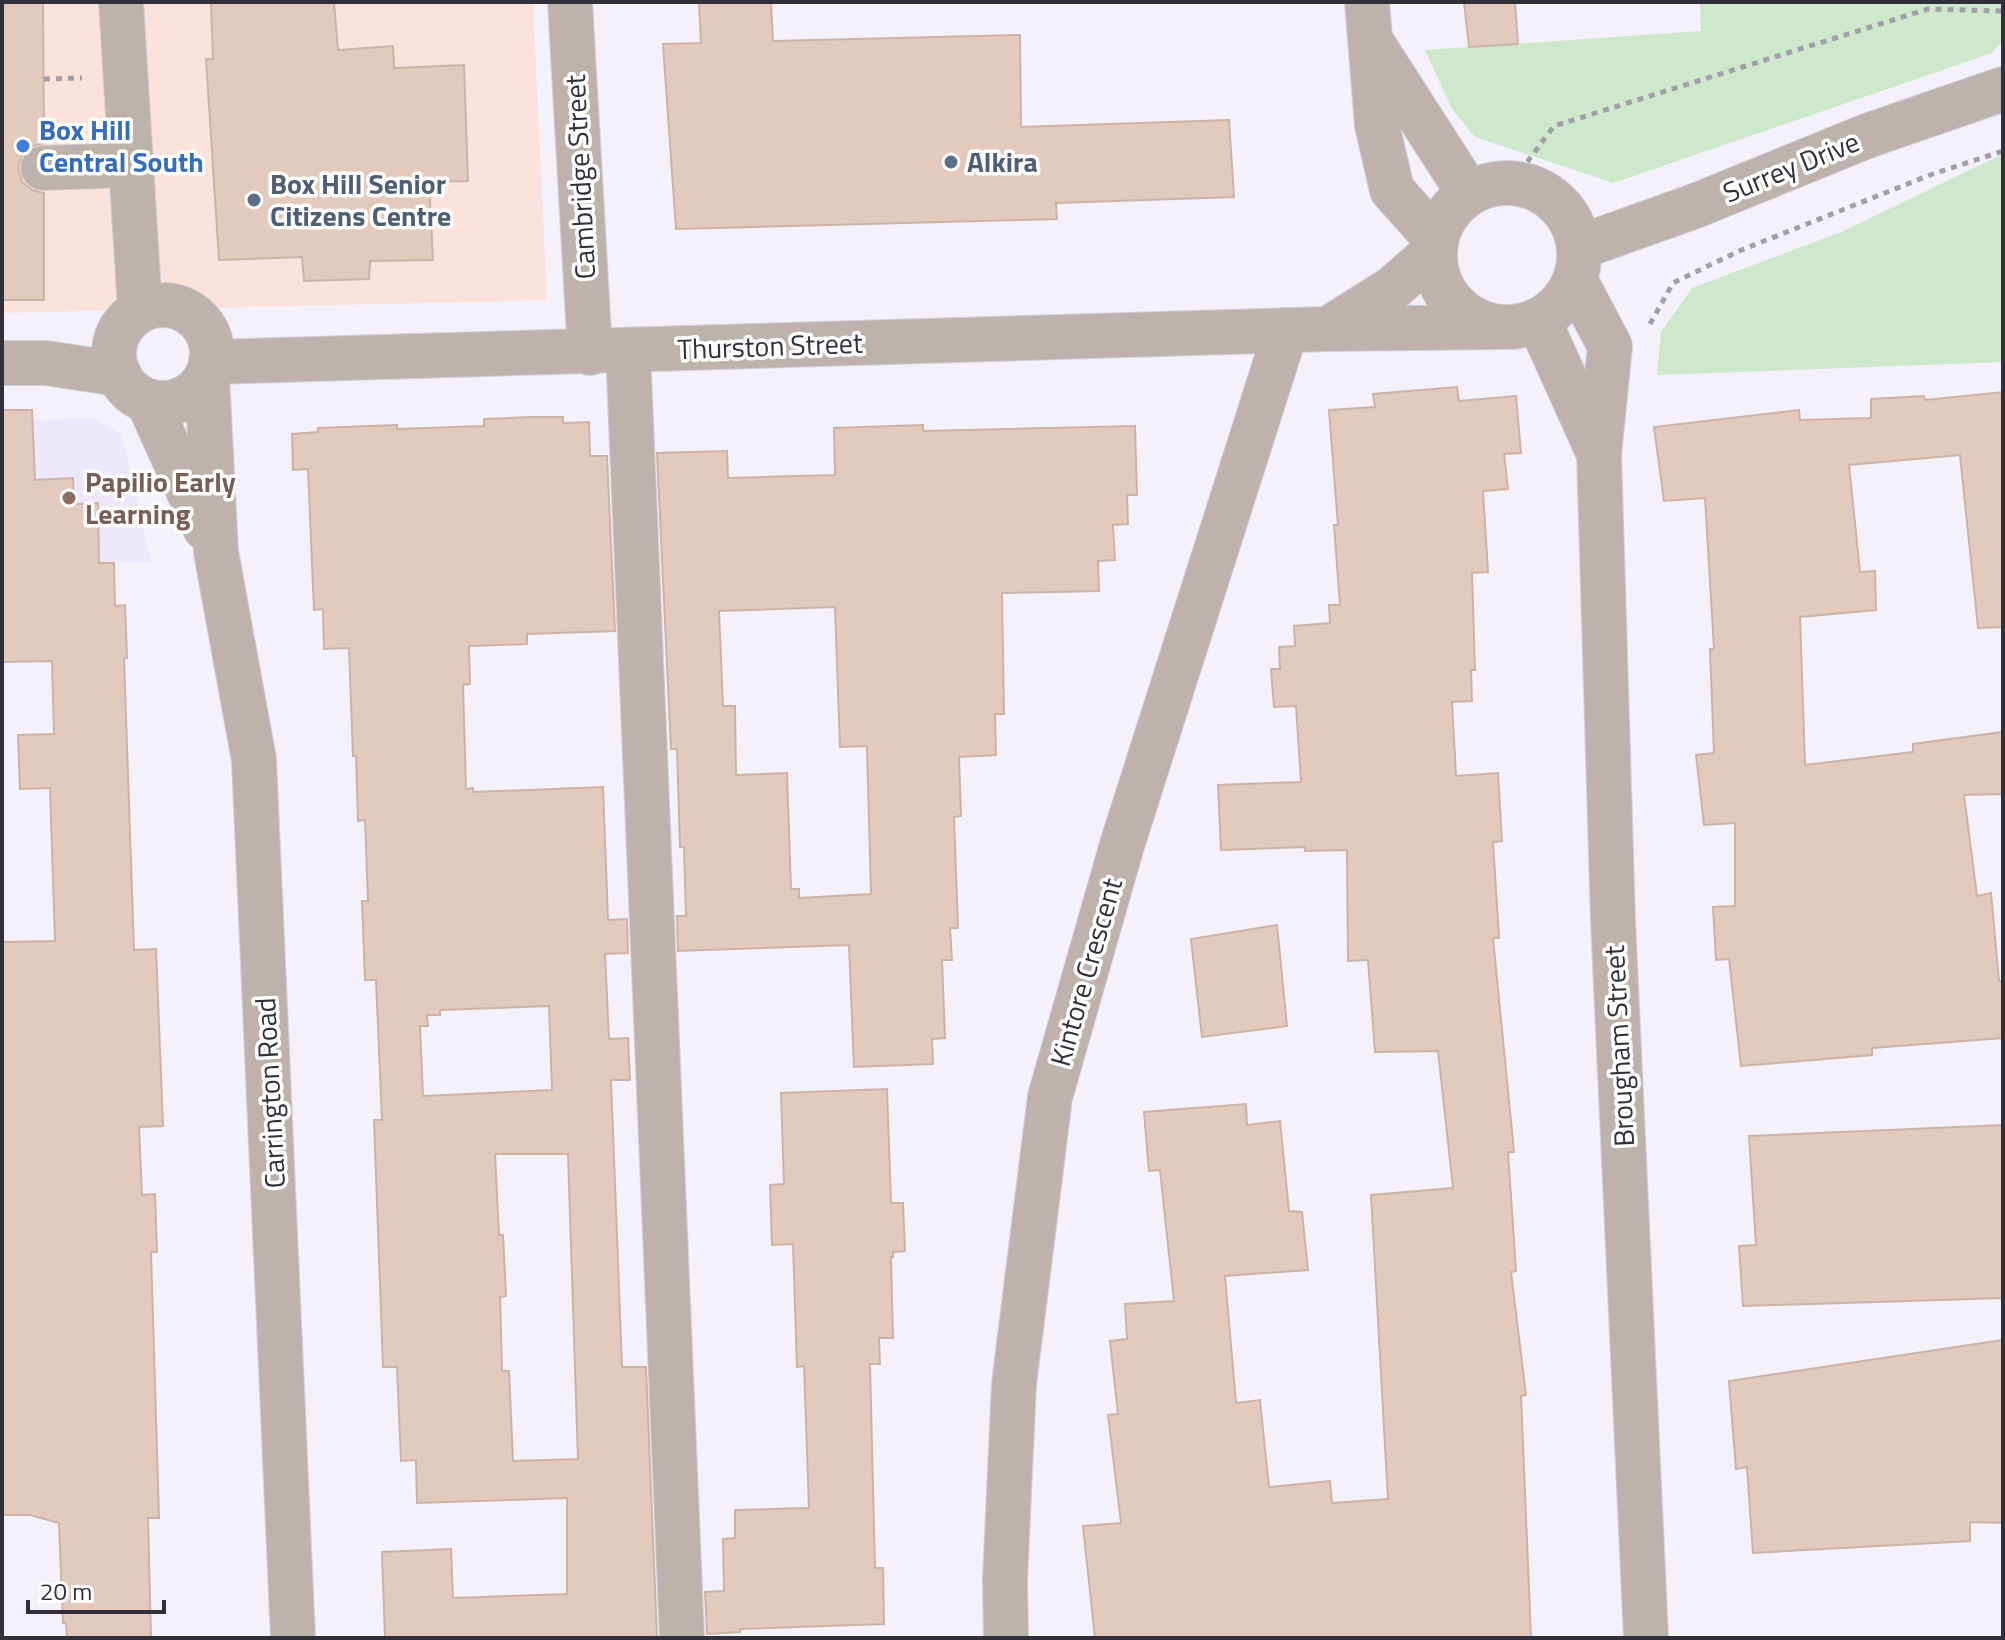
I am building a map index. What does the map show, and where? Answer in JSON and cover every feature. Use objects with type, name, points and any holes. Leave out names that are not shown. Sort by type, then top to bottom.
[{"type":"street","name":"Carrington Road","points":[[121,2],[131,165],[131,356],[216,552]]},
{"type":"street","name":"Cambridge Street","points":[[570,2],[609,351],[682,1638]]},
{"type":"street","points":[[1369,23],[1468,192]]},
{"type":"street","points":[[1369,23],[1377,125],[1392,190],[1435,246],[1443,288],[1467,315],[1521,324],[1561,304],[1578,264]]},
{"type":"street","name":"Surrey Drive","points":[[1578,264],[1695,206],[1867,136],[2003,89]]},
{"type":"street","points":[[43,168],[131,165]]},
{"type":"street","points":[[1307,329],[1393,288],[1435,246],[1448,212],[1468,192],[1513,181],[1559,201],[1578,264],[1610,346]]},
{"type":"street","points":[[156,305],[182,308],[196,318],[208,336],[209,369],[196,390],[174,402],[131,356],[156,305]]},
{"type":"street","name":"Thurston Street","points":[[209,369],[609,351],[1521,324]]},
{"type":"street","name":"Brougham Street","points":[[1521,324],[1599,454]]},
{"type":"street","name":"Kintore Crescent","points":[[1006,1638],[1005,1580],[1014,1384],[1050,1097],[1122,845],[1307,329]]},
{"type":"street","name":"Brougham Street","points":[[1610,346],[1599,454],[1613,921],[1646,1638]]},
{"type":"street","points":[[2,363],[131,356]]},
{"type":"street","name":"Carrington Road","points":[[209,369],[216,552],[254,760],[293,1638]]},
{"type":"path","points":[[1928,9],[1934,2]]},
{"type":"path","points":[[1513,181],[1554,126],[1928,9],[2003,11]]},
{"type":"path","points":[[44,79],[82,78]]},
{"type":"path","points":[[1610,346],[1649,325],[1673,283],[1783,233],[1930,175],[2003,151]]},
{"type":"shaded area","points":[[2,2],[533,2],[547,300],[2,313]]},
{"type":"shaded area","name":"Papilio Early Learning","points":[[93,418],[122,434],[151,562],[2,566],[2,421]]},
{"type":"green space","points":[[1700,2],[2003,2],[2003,40],[1992,53],[1613,183],[1475,137],[1452,109],[1425,50],[1701,31]]},
{"type":"green space","points":[[2003,154],[2003,362],[1657,375],[1661,332],[1692,288],[1841,232]]},
{"type":"building","name":"Box Hill Central South","points":[[2,2],[43,2],[44,143],[29,147],[21,157],[18,168],[22,182],[32,190],[44,193],[44,300],[2,300]]},
{"type":"building","points":[[211,2],[334,2],[338,50],[393,46],[394,68],[464,65],[468,181],[429,182],[433,260],[370,261],[369,279],[304,281],[302,257],[219,260],[206,59],[213,59]]},
{"type":"building","name":"Alkira","points":[[699,2],[771,2],[773,41],[1020,35],[1021,127],[1229,120],[1234,197],[1056,203],[1057,219],[676,229],[663,44],[701,43]]},
{"type":"building","points":[[1464,2],[1515,2],[1518,44],[1469,47]]},
{"type":"building","points":[[1457,387],[1459,401],[1516,396],[1521,453],[1504,454],[1508,489],[1483,491],[1488,572],[1472,573],[1475,670],[1471,670],[1472,701],[1452,702],[1456,776],[1498,773],[1502,841],[1493,842],[1499,938],[1493,938],[1514,1152],[1508,1152],[1516,1271],[1511,1272],[1526,1395],[1521,1396],[1531,1638],[1095,1638],[1083,1526],[1121,1523],[1108,1415],[1118,1414],[1110,1341],[1127,1339],[1125,1304],[1174,1301],[1160,1170],[1149,1171],[1144,1112],[1246,1104],[1247,1125],[1280,1121],[1289,1211],[1302,1212],[1308,1270],[1225,1276],[1236,1403],[1260,1400],[1269,1487],[1330,1481],[1332,1503],[1388,1499],[1371,1195],[1453,1188],[1438,1051],[1375,1052],[1368,960],[1348,961],[1347,850],[1305,851],[1305,847],[1221,850],[1218,785],[1301,782],[1296,706],[1274,707],[1271,669],[1280,669],[1279,647],[1295,646],[1294,626],[1330,623],[1329,605],[1340,605],[1334,525],[1338,525],[1329,410],[1375,407],[1373,394]]},
{"type":"building","points":[[2003,392],[2003,627],[1978,628],[1960,455],[1849,465],[1860,572],[1875,571],[1876,610],[1800,617],[1805,765],[1913,752],[1913,744],[2003,732],[2003,794],[1964,795],[1977,896],[1991,893],[1999,981],[2003,981],[2003,1038],[1872,1048],[1872,1055],[1741,1066],[1729,959],[1716,960],[1713,907],[1735,906],[1735,823],[1704,825],[1696,755],[1714,753],[1710,649],[1714,649],[1705,498],[1664,501],[1654,427],[1799,410],[1800,420],[1871,418],[1871,399],[1924,396],[1925,400]]},
{"type":"building","points":[[2,410],[32,410],[35,480],[73,478],[74,504],[98,503],[99,563],[114,563],[115,606],[125,605],[134,950],[156,949],[163,1126],[139,1127],[142,1195],[155,1194],[157,1252],[151,1252],[159,1518],[148,1518],[151,1638],[67,1638],[66,1623],[63,1623],[59,1523],[30,1515],[2,1515],[2,942],[55,941],[50,788],[20,789],[18,735],[54,734],[52,661],[2,662]]},
{"type":"building","points":[[563,417],[563,423],[589,422],[590,456],[607,456],[615,631],[527,634],[527,644],[469,646],[470,684],[463,685],[466,789],[473,788],[473,792],[603,787],[608,920],[627,919],[628,953],[605,954],[609,1039],[628,1038],[630,1080],[611,1080],[622,1367],[646,1367],[657,1636],[649,1638],[385,1638],[382,1552],[451,1549],[453,1598],[567,1594],[567,1498],[417,1503],[416,1460],[401,1461],[397,1367],[383,1367],[374,1120],[382,1120],[376,980],[365,980],[362,901],[368,901],[365,820],[358,821],[349,648],[324,649],[323,609],[314,610],[308,469],[293,470],[292,434],[318,432],[318,428],[484,426],[484,419]],"holes":[[[549,1006],[552,1090],[423,1096],[420,1026],[428,1026],[427,1015],[440,1015],[440,1010]],[[495,1154],[568,1154],[578,1459],[513,1461],[509,1371],[502,1371],[500,1297],[506,1296]]]},
{"type":"building","points":[[923,425],[923,431],[1135,426],[1137,495],[1127,495],[1128,524],[1113,525],[1115,560],[1098,561],[1099,591],[1002,593],[1004,714],[995,714],[996,755],[959,757],[961,816],[954,817],[958,928],[950,928],[952,960],[942,960],[945,1038],[932,1039],[933,1064],[854,1067],[849,945],[678,951],[677,916],[686,916],[684,847],[680,847],[677,749],[671,749],[657,453],[727,451],[728,478],[835,475],[834,428]],"holes":[[[835,607],[840,747],[867,746],[871,894],[799,898],[799,889],[791,889],[787,773],[736,775],[735,706],[723,706],[719,611]]]},
{"type":"building","points":[[1277,925],[1287,1026],[1202,1037],[1191,939]]},
{"type":"building","points":[[887,1089],[891,1203],[903,1203],[905,1251],[893,1252],[891,1257],[893,1338],[879,1338],[880,1364],[870,1364],[875,1568],[883,1568],[884,1624],[740,1629],[740,1632],[707,1634],[705,1592],[724,1591],[723,1539],[735,1538],[735,1510],[809,1508],[804,1366],[797,1367],[793,1244],[772,1245],[770,1185],[784,1184],[781,1093]]},
{"type":"building","points":[[2003,1125],[2003,1298],[1743,1306],[1739,1246],[1756,1245],[1749,1136]]},
{"type":"building","points":[[2003,1340],[2003,1523],[1970,1522],[1970,1541],[1753,1553],[1747,1467],[1736,1469],[1729,1381]]},
{"type":"place","name":"Box Hill Central South","points":[[23,146]]},
{"type":"place","name":"Alkira","points":[[951,162]]},
{"type":"place","name":"Box Hill Senior Citizens Centre","points":[[254,200]]},
{"type":"place","name":"Papilio Early Learning","points":[[69,498]]}]
